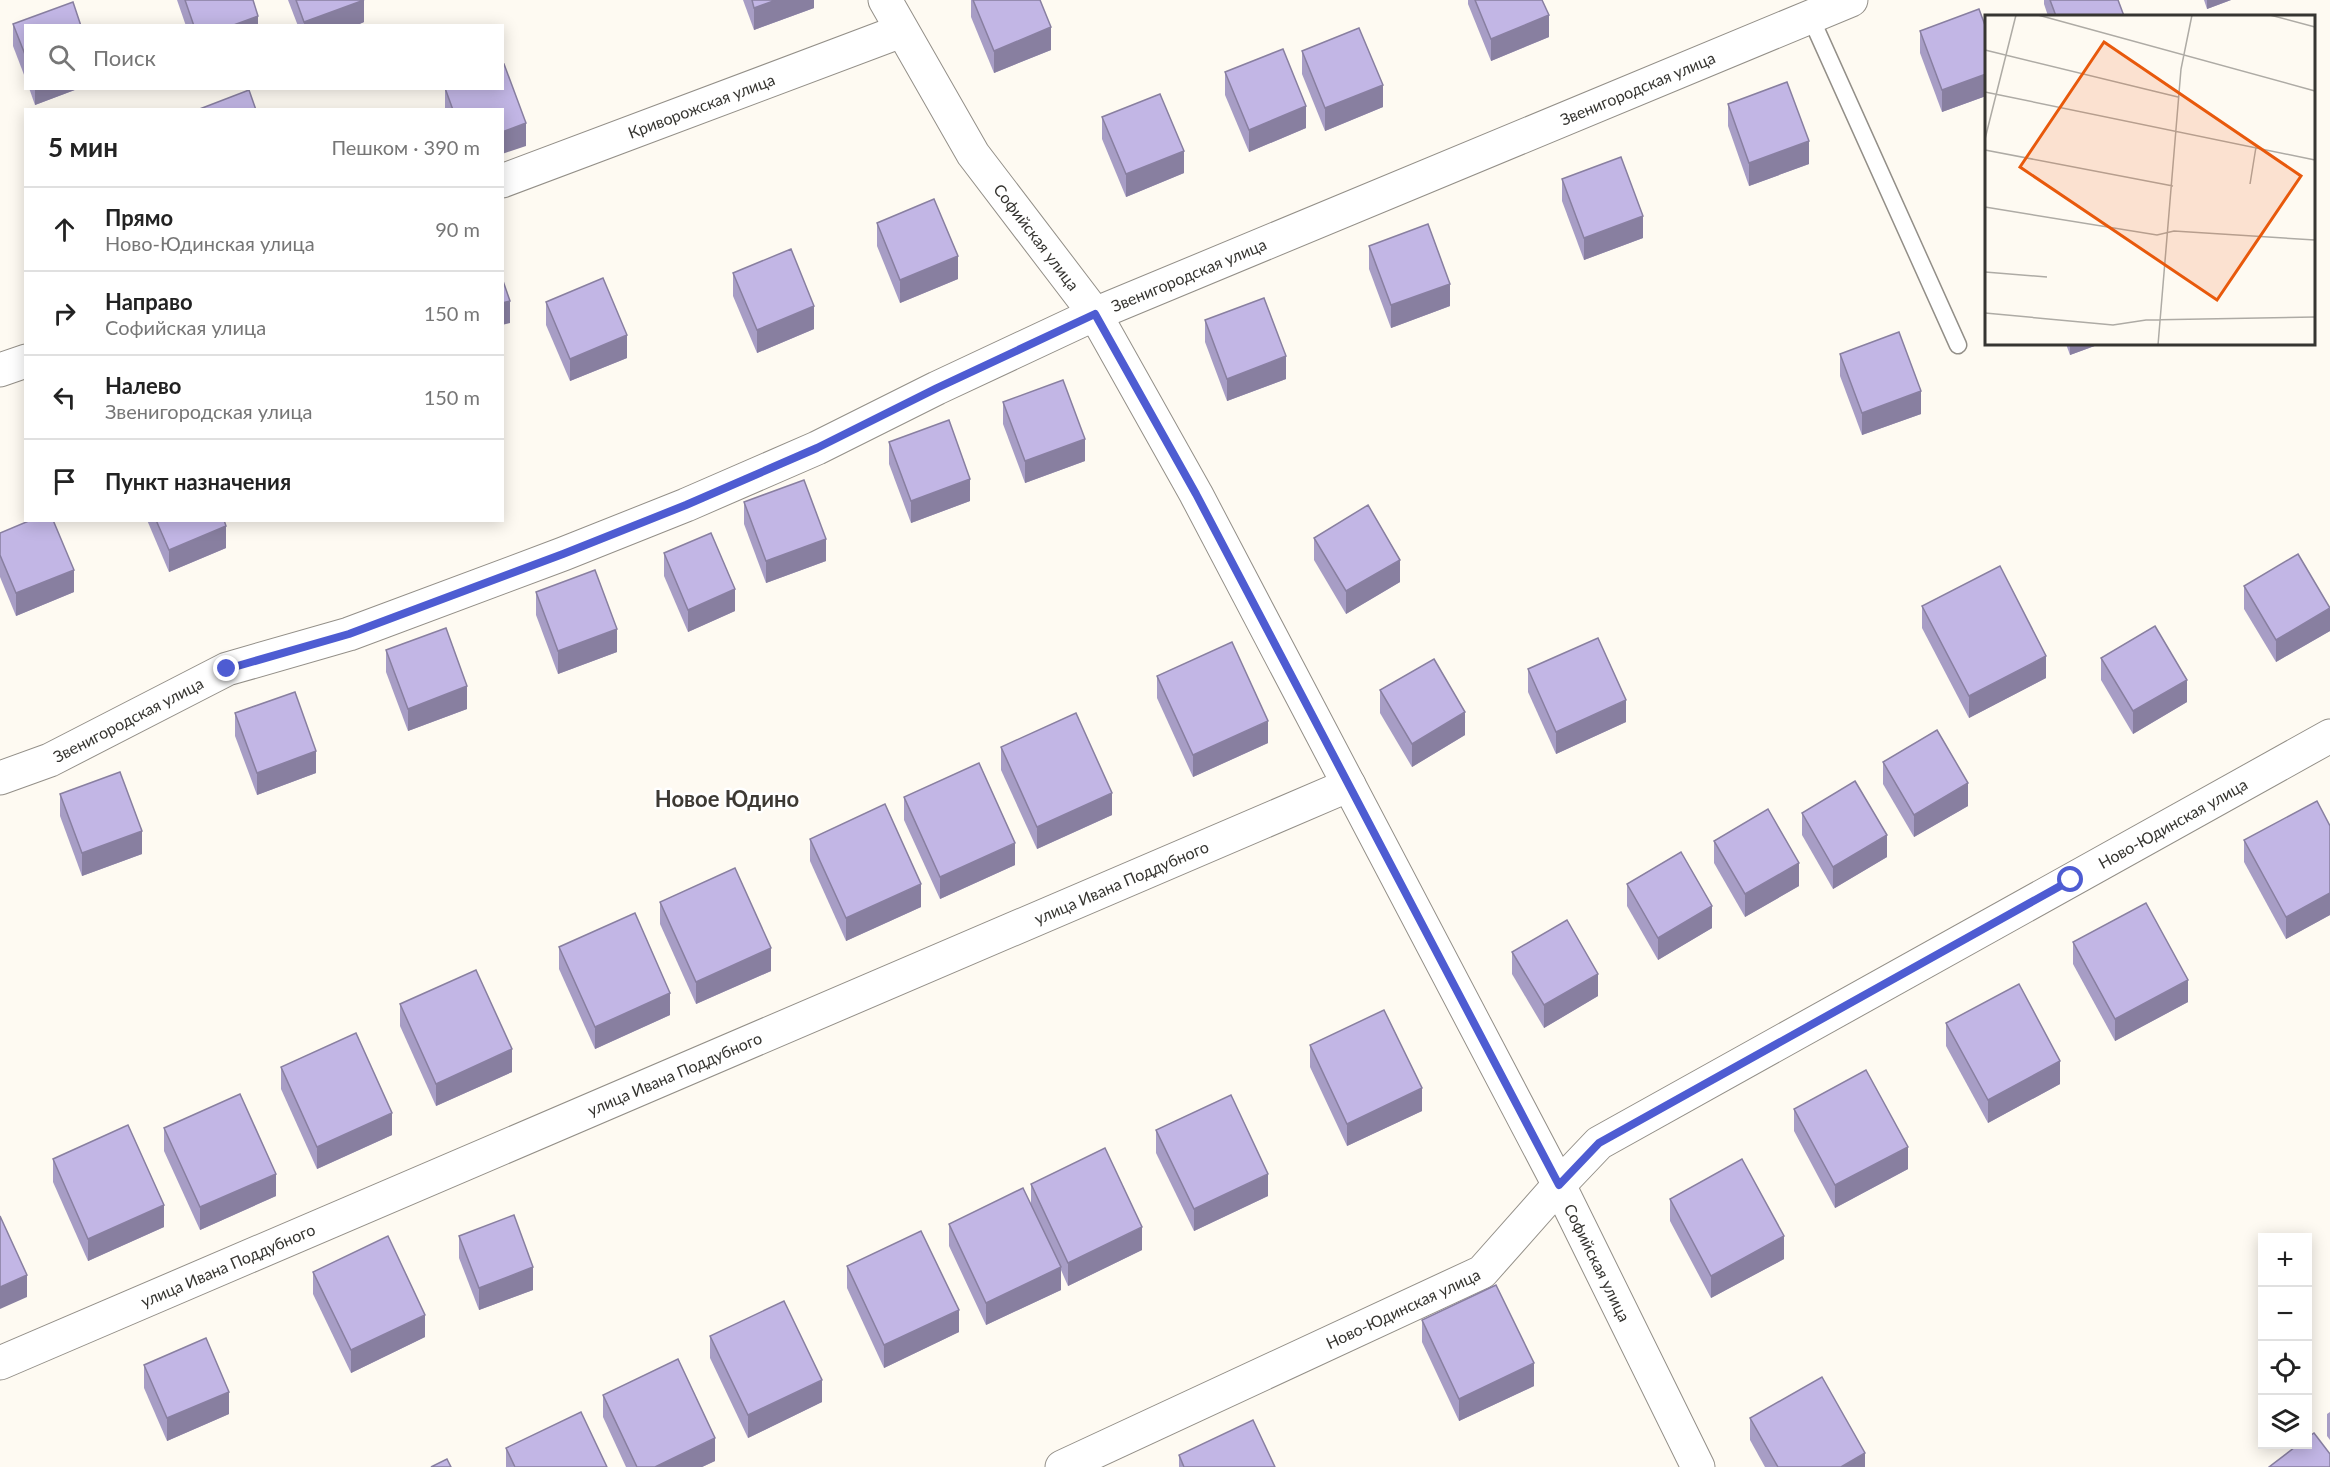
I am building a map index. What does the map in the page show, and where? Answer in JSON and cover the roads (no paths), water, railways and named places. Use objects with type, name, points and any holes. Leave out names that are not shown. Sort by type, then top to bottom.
[{"type":"street","name":"Софийская улица","points":[[885,0],[973,154],[1095,314],[1196,494],[1559,1185],[1698,1467]]},
{"type":"street","name":"Звенигородская улица","points":[[0,778],[50,760],[227,669],[349,634],[686,505],[817,448],[937,388],[1095,314],[1851,0]]},
{"type":"street","name":"Криворожская улица","points":[[504,180],[902,31]]},
{"type":"street","points":[[0,370],[24,362]]},
{"type":"street","name":"Ново-Юдинская улица","points":[[1062,1467],[1482,1272],[1599,1143],[2330,736]]},
{"type":"street","name":"улица Ивана Поддубного","points":[[0,1363],[1349,785]]},
{"type":"lane","points":[[1810,16],[1958,345]]},
{"type":"district","name":"Новое Юдино","points":[[727,799]]}]
